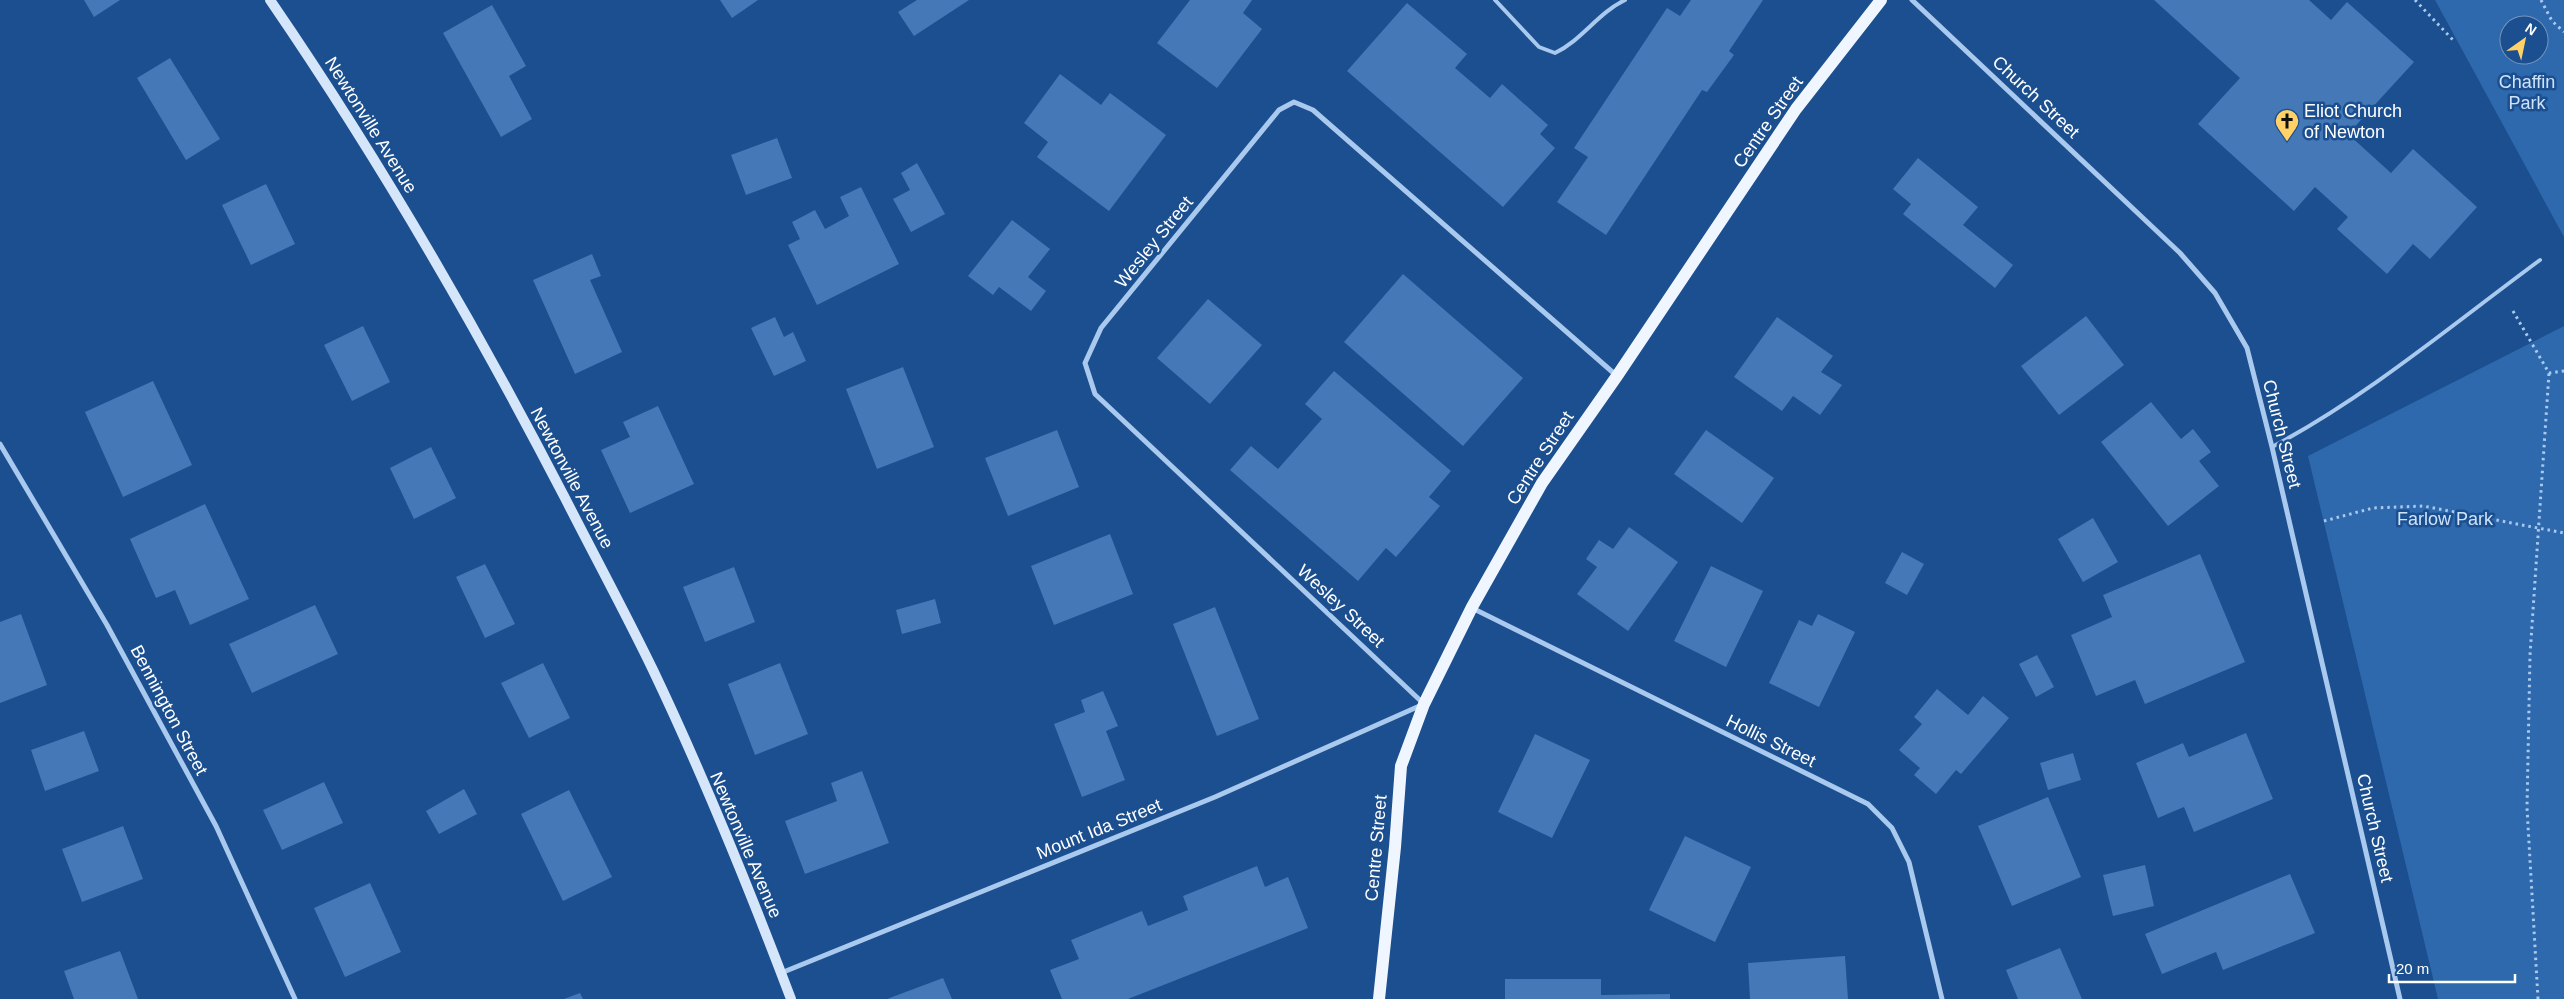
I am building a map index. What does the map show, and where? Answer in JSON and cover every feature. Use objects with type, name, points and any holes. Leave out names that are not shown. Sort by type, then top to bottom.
[{"type":"main road","name":"Newtonville Avenue","points":[[270,0],[347,116],[417,229],[538,445],[653,670],[727,836],[791,999]]},
{"type":"main road","name":"Centre Street","points":[[1379,999],[1395,847],[1401,766],[1424,704],[1472,607],[1542,483],[1617,376],[1796,109],[1881,0]]},
{"type":"street","name":"Church Street","points":[[1912,0],[2180,252],[2215,293],[2247,348],[2272,447],[2400,999]]},
{"type":"street","name":"Wesley Street","points":[[1424,704],[1095,394],[1085,363],[1101,328],[1279,110],[1294,102],[1313,110],[1617,376]]},
{"type":"street","name":"Bennington Street","points":[[0,444],[107,625],[216,826],[295,999]]},
{"type":"street","name":"Hollis Street","points":[[1472,607],[1868,804],[1892,828],[1909,862],[1942,999]]},
{"type":"street","name":"Mount Ida Street","points":[[781,973],[1215,797],[1424,704]]},
{"type":"lane","points":[[1495,0],[1539,47],[1555,53],[1571,45],[1609,8],[1625,0]]},
{"type":"lane","points":[[2272,447],[2313,426],[2350,401],[2540,260]]},
{"type":"path","points":[[2414,0],[2453,40]]},
{"type":"path","points":[[2541,0],[2552,21],[2564,32]]},
{"type":"path","points":[[2500,289],[2549,373],[2549,404],[2537,528],[2530,655],[2527,808],[2538,999]]},
{"type":"path","points":[[2549,373],[2564,370]]},
{"type":"path","points":[[2324,521],[2373,508],[2423,506],[2564,533]]},
{"type":"green space","name":"Chaffin Park","points":[[2435,0],[2564,0],[2564,237]]},
{"type":"green space","name":"Farlow Park","points":[[2564,326],[2564,999],[2438,999],[2308,456]]},
{"type":"building","points":[[84,0],[120,0],[94,17]]},
{"type":"building","points":[[720,0],[758,0],[732,18]]},
{"type":"building","points":[[917,0],[969,0],[914,36],[898,12]]},
{"type":"building","points":[[1190,0],[1252,0],[1243,13],[1262,29],[1217,88],[1157,43]]},
{"type":"building","points":[[1691,0],[1763,0],[1729,51],[1734,55],[1707,92],[1702,90],[1606,235],[1557,202],[1588,157],[1574,148],[1667,8],[1680,16]]},
{"type":"building","name":"Eliot Church of Newton","points":[[2154,0],[2309,0],[2331,20],[2347,2],[2414,62],[2348,134],[2391,173],[2413,149],[2477,207],[2430,259],[2413,244],[2387,274],[2337,229],[2348,217],[2315,187],[2294,211],[2198,124],[2240,78]]},
{"type":"building","points":[[1407,3],[1467,54],[1455,68],[1490,98],[1502,84],[1548,125],[1540,134],[1555,148],[1503,207],[1347,71]]},
{"type":"building","points":[[492,5],[526,66],[509,76],[532,119],[501,137],[443,33]]},
{"type":"building","points":[[170,58],[220,139],[186,160],[137,78]]},
{"type":"building","points":[[1060,74],[1101,105],[1110,93],[1166,135],[1109,211],[1037,157],[1048,142],[1024,123]]},
{"type":"building","points":[[777,138],[792,178],[746,195],[731,155]]},
{"type":"building","points":[[1918,158],[1978,207],[1963,225],[2013,265],[1995,288],[1903,214],[1911,204],[1893,189]]},
{"type":"building","points":[[917,163],[945,214],[911,232],[893,199],[910,190],[901,173]]},
{"type":"building","points":[[266,184],[295,244],[251,265],[222,205]]},
{"type":"building","points":[[861,187],[899,264],[817,305],[788,245],[800,239],[792,222],[815,210],[825,229],[849,216],[840,197]]},
{"type":"building","points":[[1012,220],[1050,249],[1028,277],[1046,291],[1031,311],[999,287],[993,295],[968,276]]},
{"type":"building","points":[[592,254],[601,276],[590,280],[622,352],[575,374],[533,280]]},
{"type":"building","points":[[1403,274],[1523,378],[1463,446],[1344,342]]},
{"type":"building","points":[[1208,299],[1262,345],[1210,404],[1157,358]]},
{"type":"building","points":[[2086,316],[2124,365],[2059,415],[2021,366]]},
{"type":"building","points":[[775,317],[784,337],[793,332],[806,361],[774,376],[751,328]]},
{"type":"building","points":[[1777,317],[1833,356],[1821,372],[1842,385],[1820,415],[1793,396],[1782,411],[1734,377]]},
{"type":"building","points":[[363,326],[390,382],[352,401],[324,345]]},
{"type":"building","points":[[903,367],[934,447],[877,469],[846,389]]},
{"type":"building","points":[[1334,371],[1451,471],[1429,497],[1440,506],[1396,557],[1386,548],[1358,581],[1230,470],[1251,446],[1278,469],[1322,419],[1305,404]]},
{"type":"building","points":[[153,381],[192,465],[123,497],[85,412]]},
{"type":"building","points":[[2151,402],[2181,439],[2193,429],[2211,452],[2199,461],[2219,486],[2168,526],[2101,442]]},
{"type":"building","points":[[658,406],[694,484],[630,513],[601,450],[630,437],[623,422]]},
{"type":"building","points":[[1057,430],[1079,487],[1008,516],[985,458]]},
{"type":"building","points":[[1706,430],[1774,478],[1742,523],[1674,474]]},
{"type":"building","points":[[431,447],[456,498],[414,519],[390,468]]},
{"type":"building","points":[[205,504],[249,599],[190,625],[175,590],[156,598],[130,539]]},
{"type":"building","points":[[2093,518],[2118,562],[2083,582],[2058,539]]},
{"type":"building","points":[[1629,527],[1678,562],[1628,631],[1577,594],[1597,567],[1586,559],[1599,540],[1613,549]]},
{"type":"building","points":[[1110,534],[1133,594],[1054,625],[1031,566]]},
{"type":"building","points":[[1902,552],[1924,564],[1907,595],[1885,583]]},
{"type":"building","points":[[2200,554],[2245,662],[2145,704],[2135,680],[2096,696],[2071,635],[2112,617],[2103,595]]},
{"type":"building","points":[[485,564],[515,624],[485,638],[456,577]]},
{"type":"building","points":[[1711,566],[1763,591],[1726,667],[1674,641]]},
{"type":"building","points":[[734,567],[755,622],[705,642],[683,587]]},
{"type":"building","points":[[935,599],[941,623],[902,634],[896,610]]},
{"type":"building","points":[[315,605],[338,654],[252,693],[229,644]]},
{"type":"building","points":[[1215,607],[1259,719],[1217,736],[1173,624]]},
{"type":"building","points":[[21,614],[47,685],[0,703],[0,622]]},
{"type":"building","points":[[1818,614],[1855,632],[1819,707],[1769,683],[1799,620],[1812,626]]},
{"type":"building","points":[[2037,655],[2054,687],[2036,697],[2019,664]]},
{"type":"building","points":[[543,663],[570,718],[529,738],[501,683]]},
{"type":"building","points":[[780,663],[808,734],[755,755],[728,684]]},
{"type":"building","points":[[1937,689],[1968,715],[1983,696],[2009,718],[1961,774],[1956,770],[1936,794],[1914,775],[1920,768],[1899,750],[1922,724],[1914,717]]},
{"type":"building","points":[[1103,691],[1118,726],[1106,731],[1125,780],[1082,797],[1054,724],[1085,712],[1081,700]]},
{"type":"building","points":[[84,731],[99,771],[45,791],[31,750]]},
{"type":"building","points":[[2246,733],[2273,799],[2194,832],[2184,807],[2158,818],[2136,763],[2183,743],[2189,757]]},
{"type":"building","points":[[1535,734],[1590,760],[1552,838],[1498,812]]},
{"type":"building","points":[[2073,753],[2081,780],[2048,790],[2040,763]]},
{"type":"building","points":[[862,771],[889,843],[805,874],[785,821],[837,801],[831,783]]},
{"type":"building","points":[[324,782],[343,823],[282,850],[263,810]]},
{"type":"building","points":[[464,789],[477,814],[439,834],[426,811]]},
{"type":"building","points":[[569,790],[612,877],[563,901],[521,814]]},
{"type":"building","points":[[2048,797],[2081,877],[2012,906],[1978,826]]},
{"type":"building","points":[[123,826],[143,879],[82,902],[62,849]]},
{"type":"building","points":[[1685,836],[1751,867],[1715,942],[1649,910]]},
{"type":"building","points":[[2145,865],[2154,906],[2113,916],[2103,875]]},
{"type":"building","points":[[1257,866],[1265,887],[1288,877],[1308,928],[1128,999],[1062,999],[1050,970],[1079,959],[1071,940],[1142,911],[1148,926],[1188,910],[1183,896]]},
{"type":"building","points":[[2290,874],[2315,933],[2223,970],[2216,952],[2162,974],[2145,934]]},
{"type":"building","points":[[370,883],[401,952],[345,977],[314,908]]},
{"type":"building","points":[[2060,948],[2082,999],[2018,999],[2006,970]]},
{"type":"building","points":[[120,951],[138,999],[74,999],[64,971]]},
{"type":"building","points":[[1845,956],[1848,999],[1750,999],[1748,963]]},
{"type":"building","points":[[943,978],[952,999],[887,999]]},
{"type":"building","points":[[1505,979],[1601,979],[1601,995],[1670,994],[1670,999],[1505,999]]},
{"type":"building","points":[[580,993],[583,999],[564,999]]},
{"type":"place","name":"Eliot Church of Newton","points":[[2287,142]]}]
